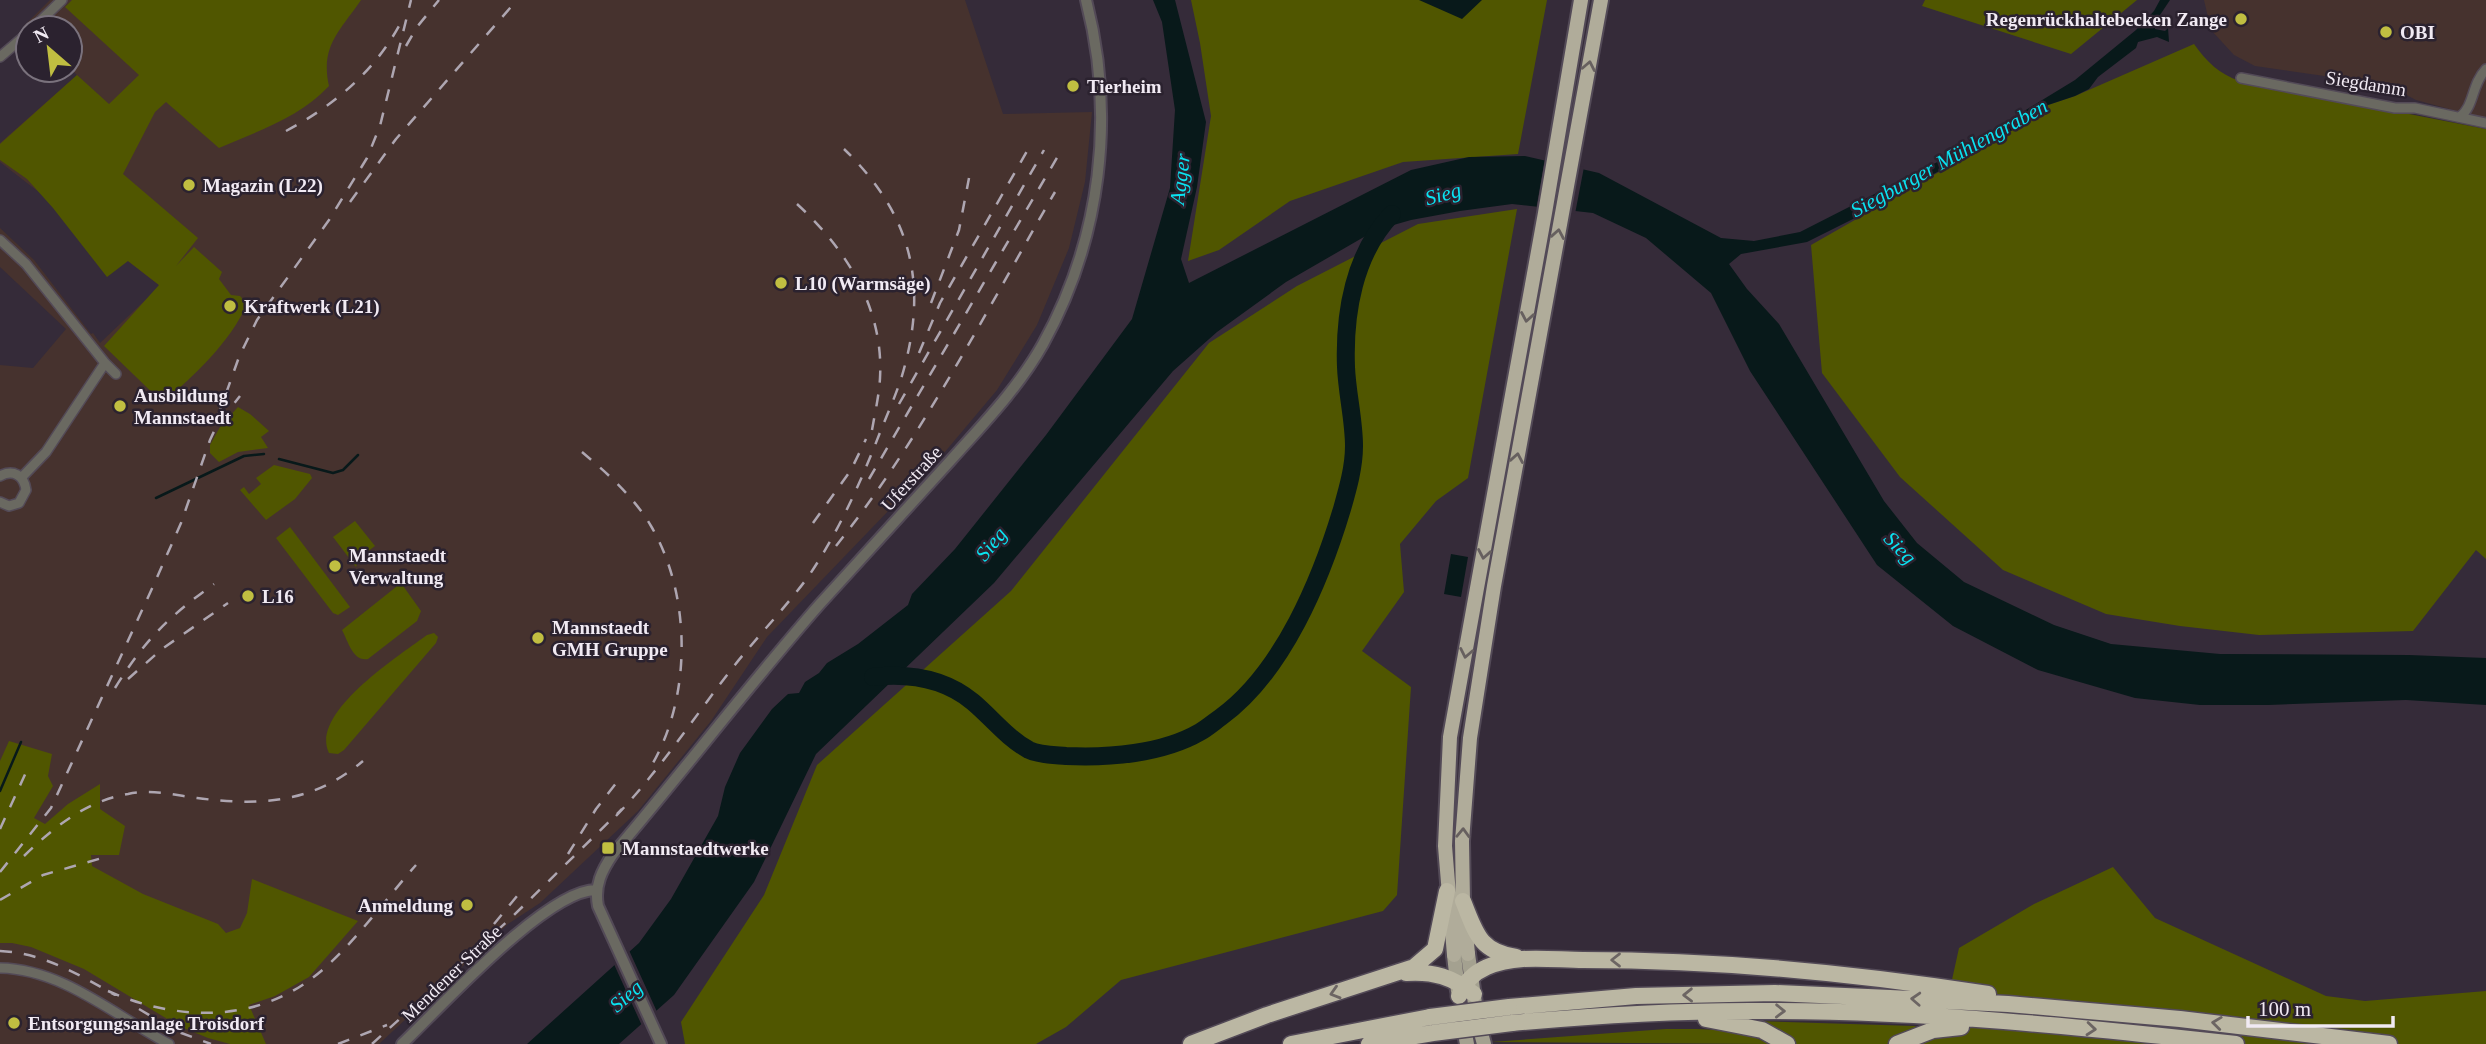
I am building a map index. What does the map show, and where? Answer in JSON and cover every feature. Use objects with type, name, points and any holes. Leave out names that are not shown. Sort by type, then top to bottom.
[{"type":"highway","points":[[1461,955],[1447,891],[1446,796],[1450,737],[1581,0]]},
{"type":"highway","points":[[1461,955],[1462,841],[1470,738],[1505,525],[1601,0]]},
{"type":"highway","points":[[1191,1044],[1267,1015],[1400,974],[1414,967],[1435,950],[1447,891]]},
{"type":"highway","points":[[1463,901],[1480,941],[1500,954],[1529,959],[1626,960],[1806,970],[1915,983],[2091,1011]]},
{"type":"highway","points":[[1400,974],[1433,972],[1465,987],[1488,967],[1529,959]]},
{"type":"highway","points":[[1369,1044],[1431,1025],[1509,1007],[1636,996],[1775,993],[2008,1004],[2389,1044]]},
{"type":"highway","points":[[1291,1044],[1431,1025],[1512,1023],[1662,1013],[1785,1011],[2023,1023],[2236,1044]]},
{"type":"highway","points":[[1662,1013],[1746,1025],[1762,1030],[1787,1044]]},
{"type":"highway","points":[[1897,1044],[1934,1030],[2023,1023]]},
{"type":"main road","points":[[1461,955],[1467,1044]]},
{"type":"main road","points":[[1465,987],[1484,1044]]},
{"type":"street","points":[[48,14],[62,0]]},
{"type":"street","name":"Uferstraße","points":[[597,890],[602,871],[613,854],[817,608],[1007,398],[1043,344],[1079,265],[1098,178],[1102,97],[1086,0]]},
{"type":"street","points":[[0,57],[14,45]]},
{"type":"street","points":[[2460,117],[2468,110],[2476,81],[2486,69]]},
{"type":"street","name":"Siegdamm","points":[[2241,78],[2486,123]]},
{"type":"street","points":[[0,240],[26,264],[105,363],[117,374]]},
{"type":"street","points":[[22,477],[46,452],[105,363]]},
{"type":"street","points":[[0,475],[11,472],[22,477],[26,490],[23,499],[14,505],[0,502]]},
{"type":"street","points":[[597,890],[601,914],[661,1044]]},
{"type":"street","name":"Mendener Straße","points":[[402,1044],[481,964],[506,943],[570,897],[583,891],[597,890]]},
{"type":"street","points":[[0,968],[38,974],[64,984],[169,1044]]},
{"type":"shaded area","points":[[50,0],[965,0],[1003,114],[1092,112],[1085,182],[1069,248],[1037,325],[997,390],[944,453],[767,637],[711,721],[638,811],[540,903],[508,924],[379,1044],[0,1044],[0,365],[33,368],[66,329],[0,267],[0,228],[34,260],[100,343],[160,286],[0,162],[0,143],[67,84],[84,84],[84,14],[36,14]]},
{"type":"shaded area","points":[[72,0],[361,0],[339,30],[330,49],[327,60],[329,86],[305,107],[277,123],[219,148],[166,102],[155,112],[123,174],[198,238],[176,266],[194,247],[222,272],[219,279],[231,295],[240,296],[247,304],[221,345],[199,370],[163,403],[104,346],[159,285],[128,261],[107,277],[27,179],[0,160],[0,144],[67,84],[84,84],[84,81],[109,104],[139,75],[84,24],[84,14],[73,14],[65,7]]},
{"type":"shaded area","points":[[1191,0],[1547,0],[1518,154],[1403,162],[1290,201],[1219,250],[1188,261],[1211,116]]},
{"type":"shaded area","points":[[1925,0],[2137,0],[2071,54],[1922,6]]},
{"type":"shaded area","points":[[2204,0],[2486,0],[2486,119],[2416,100],[2387,85],[2255,66],[2234,55],[2211,30]]},
{"type":"shaded area","points":[[2194,44],[2214,67],[2240,81],[2486,129],[2486,559],[2476,550],[2413,631],[2259,635],[2180,626],[2106,614],[2003,570],[1900,477],[1822,373],[1811,245],[2032,119],[2048,105],[2075,96]]},
{"type":"shaded area","points":[[1517,209],[1468,478],[1436,501],[1400,544],[1404,592],[1362,651],[1411,687],[1397,895],[1383,911],[1121,980],[1066,1027],[1036,1044],[685,1044],[681,1022],[764,895],[817,765],[1011,591],[1209,343],[1297,286],[1418,224]]},
{"type":"shaded area","points":[[238,407],[269,431],[261,437],[268,448],[238,452],[219,462],[210,453],[210,445],[225,418]]},
{"type":"shaded area","points":[[274,465],[310,474],[312,478],[295,499],[266,520],[240,490],[244,487],[249,494],[261,484],[256,478]]},
{"type":"shaded area","points":[[355,521],[375,546],[359,558],[356,567],[333,537]]},
{"type":"shaded area","points":[[290,527],[350,607],[338,615],[333,613],[276,538]]},
{"type":"shaded area","points":[[401,583],[421,611],[417,621],[368,659],[358,657],[342,630]]},
{"type":"shaded area","points":[[434,633],[438,637],[436,643],[344,750],[338,754],[329,753],[326,737],[332,720],[344,703],[379,671],[427,635]]},
{"type":"shaded area","points":[[9,741],[52,754],[48,776],[53,786],[34,818],[45,824],[68,804],[100,784],[100,809],[125,826],[119,855],[91,855],[92,866],[143,894],[218,924],[226,933],[240,928],[247,913],[252,879],[358,921],[309,977],[275,996],[249,1005],[266,1044],[230,1044],[208,1038],[179,1026],[84,969],[31,947],[0,943],[0,761]]},
{"type":"shaded area","points":[[2113,867],[2155,918],[2326,996],[2365,1001],[2486,991],[2486,1044],[1909,1044],[1940,1034],[1959,948],[2034,904]]},
{"type":"shaded area","points":[[1756,1021],[1916,1027],[1887,1044],[1795,1044]]},
{"type":"shaded area","points":[[1666,1029],[1732,1032],[1745,1034],[1769,1044],[1491,1042]]},
{"type":"water","points":[[1153,0],[1175,0],[1206,122],[1197,187],[1181,259],[1189,283],[1411,170],[1469,157],[1525,156],[1599,173],[1721,238],[1754,241],[1800,232],[1957,152],[2075,80],[2136,30],[2154,11],[2160,0],[2170,0],[2154,24],[2155,29],[2165,31],[2168,28],[2169,42],[2157,37],[2138,42],[2136,48],[2098,77],[2089,89],[2048,105],[2032,119],[1857,217],[1807,242],[1741,254],[1729,264],[1747,289],[1779,324],[1884,501],[1917,543],[1964,582],[2054,625],[2111,644],[2220,654],[2486,658],[2486,705],[2406,700],[2200,705],[2135,698],[2038,670],[1953,626],[1877,565],[1750,371],[1711,293],[1646,238],[1593,213],[1512,204],[1460,211],[1376,230],[1286,282],[1217,332],[1173,371],[994,583],[816,754],[754,882],[674,995],[619,1044],[527,1044],[639,943],[671,899],[718,816],[725,787],[740,753],[772,709],[788,694],[799,693],[805,682],[819,673],[827,663],[858,644],[908,605],[912,594],[955,549],[1046,435],[1132,319],[1170,188],[1175,110],[1162,22]]},
{"type":"water","points":[[1419,0],[1482,0],[1462,19]]},
{"type":"water","points":[[1451,554],[1468,557],[1461,597],[1444,594]]},
{"type":"pier","points":[[1545,158],[1584,167],[1575,214],[1536,210]]},
{"type":"pier","points":[[628,948],[658,1014],[643,1028],[613,962]]},
{"type":"waterway","points":[[873,677],[900,676],[938,682],[973,702],[1007,734],[1029,750],[1066,756],[1117,755],[1169,745],[1203,730],[1243,698],[1281,650],[1297,622],[1323,565],[1342,509],[1354,454],[1346,367],[1350,305],[1354,285],[1368,247],[1392,214]]},
{"type":"waterway","points":[[156,498],[244,456],[264,454]]},
{"type":"waterway","points":[[279,459],[333,473],[343,470],[358,455]]},
{"type":"waterway","points":[[0,791],[21,742]]},
{"type":"railway","points":[[218,416],[239,357],[257,320],[329,220],[367,158],[380,126],[411,0]]},
{"type":"railway","points":[[406,46],[417,27],[439,0]]},
{"type":"railway","points":[[350,202],[396,139],[517,0]]},
{"type":"railway","points":[[286,131],[320,111],[350,87],[377,59],[399,26]]},
{"type":"railway","points":[[919,353],[940,303],[1030,146]]},
{"type":"railway","points":[[616,816],[808,577],[848,508],[900,383],[912,333],[914,303],[913,275],[907,248],[884,197],[844,149]]},
{"type":"railway","points":[[899,404],[1044,150]]},
{"type":"railway","points":[[869,479],[1058,156]]},
{"type":"railway","points":[[931,303],[959,230],[969,178]]},
{"type":"railway","points":[[836,546],[897,462],[925,418],[1055,192]]},
{"type":"railway","points":[[797,204],[846,260],[868,304],[876,328],[880,352],[879,385],[871,436]]},
{"type":"railway","points":[[0,872],[51,808],[181,523],[210,440],[217,425],[240,396]]},
{"type":"railway","points":[[813,523],[851,470],[866,439]]},
{"type":"railway","points":[[582,452],[637,505],[664,553],[674,582],[682,644],[680,676],[666,736],[653,763]]},
{"type":"railway","points":[[115,688],[158,630],[214,584]]},
{"type":"railway","points":[[128,679],[162,649],[228,603]]},
{"type":"railway","points":[[24,856],[72,817],[113,797],[145,792],[242,802],[284,799],[324,786],[363,761]]},
{"type":"railway","points":[[0,829],[28,768]]},
{"type":"railway","points":[[568,854],[596,809],[617,782]]},
{"type":"railway","points":[[372,1044],[512,917],[622,809]]},
{"type":"railway","points":[[0,900],[43,875],[102,858]]},
{"type":"railway","points":[[108,991],[159,1008],[211,1013],[263,1004],[288,994],[339,955],[416,865]]},
{"type":"railway","points":[[494,924],[517,896]]},
{"type":"railway","points":[[0,951],[46,960],[115,995]]},
{"type":"railway","points":[[139,1009],[176,1031],[211,1044]]},
{"type":"railway","points":[[338,1044],[387,1025]]},
{"type":"place","name":"Regenrückhaltebecken Zange","points":[[2241,19]]},
{"type":"place","name":"OBI","points":[[2386,32]]},
{"type":"place","name":"Tierheim","points":[[1073,86]]},
{"type":"place","name":"Magazin (L22)","points":[[189,185]]},
{"type":"place","name":"L10 (Warmsäge)","points":[[781,283]]},
{"type":"place","name":"Kraftwerk (L21)","points":[[230,306]]},
{"type":"place","name":"Ausbildung Mannstaedt","points":[[120,406]]},
{"type":"place","name":"Mannstaedt Verwaltung","points":[[335,566]]},
{"type":"place","name":"L16","points":[[248,596]]},
{"type":"place","name":"Mannstaedt GMH Gruppe","points":[[538,638]]},
{"type":"place","name":"Mannstaedtwerke","points":[[608,848]]},
{"type":"place","name":"Anmeldung","points":[[467,905]]},
{"type":"place","name":"Entsorgungsanlage Troisdorf","points":[[14,1023]]},
{"type":"water label","name":"Siegburger Mühlengraben","points":[[1949,158]]},
{"type":"water label","name":"Agger","points":[[1180,179]]},
{"type":"water label","name":"Sieg","points":[[1443,194]]},
{"type":"water label","name":"Sieg","points":[[991,544]]},
{"type":"water label","name":"Sieg","points":[[1900,548]]},
{"type":"water label","name":"Sieg","points":[[626,996]]}]
